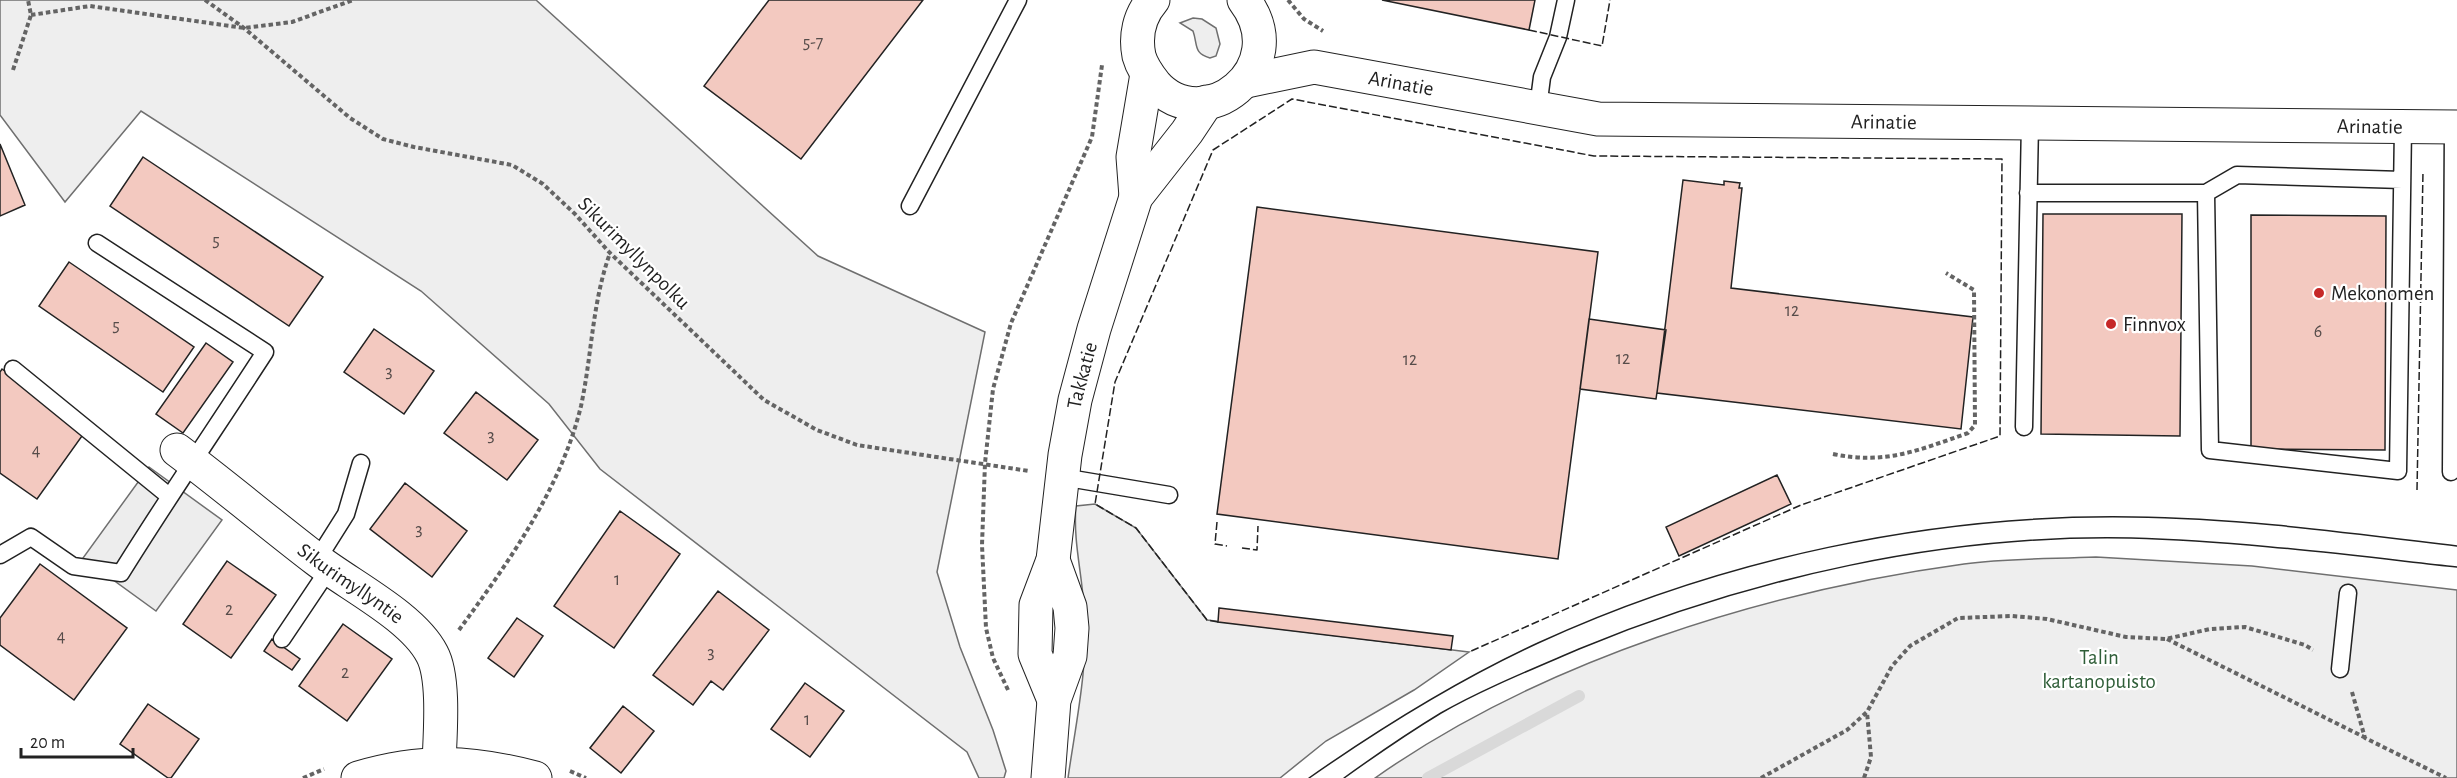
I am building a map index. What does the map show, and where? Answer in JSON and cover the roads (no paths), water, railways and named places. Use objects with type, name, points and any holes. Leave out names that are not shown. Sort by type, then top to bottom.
[{"type":"street","points":[[1150,1],[1143,16],[1138,38],[1140,61],[1147,75],[1173,98],[1190,102],[1207,102],[1235,91],[1246,81],[1257,59],[1260,35],[1252,11],[1245,0]]},
{"type":"street","name":"Arinatie","points":[[1260,35],[1285,45],[1314,67]]},
{"type":"street","name":"Arinatie","points":[[1246,81],[1314,67],[1598,119],[2455,127]]},
{"type":"street","name":"Takkatie","points":[[1048,778],[1054,700],[1035,654],[1036,605],[1053,560],[1062,477],[1075,400],[1088,349],[1136,196],[1134,157],[1147,75]]},
{"type":"street","name":"Takkatie","points":[[1136,196],[1187,132],[1207,102]]},
{"type":"street","name":"Sikurimyllyntie","points":[[185,456],[323,564],[405,622],[424,640],[434,657],[440,707],[439,763]]},
{"type":"street","points":[[358,778],[400,767],[439,763],[548,772]]},
{"type":"lane","points":[[910,206],[1018,0]]},
{"type":"lane","points":[[1538,108],[1542,77],[1558,36],[1566,0]]},
{"type":"lane","points":[[2024,427],[2030,123]]},
{"type":"lane","points":[[2206,193],[2210,450],[2398,471],[2403,127]]},
{"type":"lane","points":[[2451,472],[2455,127]]},
{"type":"lane","points":[[2028,193],[2206,193],[2237,175],[2402,180]]},
{"type":"lane","points":[[0,555],[32,537],[73,566],[121,573],[169,496],[185,456],[264,352],[97,243]]},
{"type":"lane","points":[[13,369],[169,496]]},
{"type":"lane","points":[[282,639],[323,564],[346,514],[361,463]]},
{"type":"lane","points":[[1062,477],[1169,495]]},
{"type":"lane","points":[[2340,669],[2348,593]]},
{"type":"waterway","points":[[1428,778],[1579,696]]},
{"type":"tram line","points":[[1309,778],[1421,705],[1538,643],[1608,613],[1680,587],[1753,565],[1828,547],[1904,533],[1980,524],[2056,518],[2132,517],[2254,523],[2457,546]]},
{"type":"tram line","points":[[1344,778],[1392,744],[1457,704],[1579,649],[1712,601],[1849,565],[1990,544],[2061,539],[2131,538],[2253,545],[2457,567]]},
{"type":"place","name":"Mekonomen","points":[[2319,293]]},
{"type":"place","name":"Finnvox","points":[[2111,324]]},
{"type":"park label","name":"Talin kartanopuisto","points":[[2099,669]]}]
